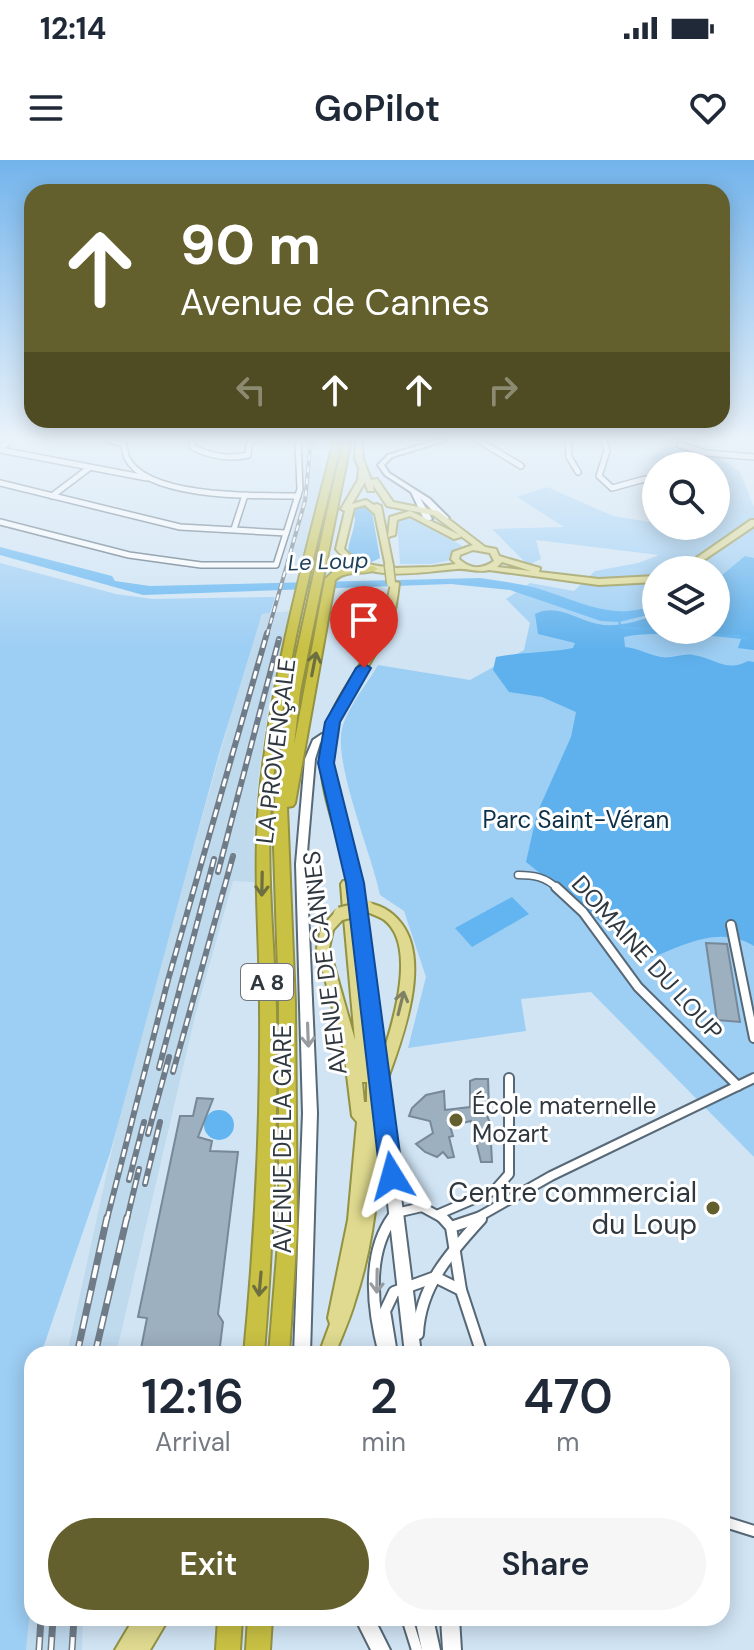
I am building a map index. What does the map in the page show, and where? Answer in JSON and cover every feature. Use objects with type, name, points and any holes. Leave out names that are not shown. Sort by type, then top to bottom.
[{"type":"highway","name":"LA PROVENÇALE","points":[[280,1346],[288,1231],[287,1004],[279,817],[306,569],[321,510]]},
{"type":"highway","name":"LA PROVENÇALE","points":[[255,1346],[265,1234],[268,1006],[262,893],[265,802],[279,693],[319,570],[332,510]]},
{"type":"highway","points":[[280,891],[294,771],[325,607],[333,576],[349,561]]},
{"type":"highway","points":[[333,576],[373,569]]},
{"type":"highway","points":[[228,1650],[230,1626]]},
{"type":"highway","points":[[258,1650],[260,1626]]},
{"type":"main road","points":[[346,510],[340,549],[349,561],[373,569],[431,568],[458,563],[599,582],[642,580]]},
{"type":"main road","points":[[345,522],[349,510]]},
{"type":"main road","points":[[375,510],[378,513]]},
{"type":"main road","name":"AVENUE DE CANNES","points":[[377,510],[391,566]]},
{"type":"main road","name":"AVENUE DE CANNES","points":[[331,1346],[348,1308],[361,1243],[373,1130],[372,1031],[355,883],[326,763],[326,750],[332,722],[386,630],[393,583],[391,535],[383,510]]},
{"type":"main road","points":[[391,535],[393,519],[408,510],[462,540],[466,548]]},
{"type":"main road","points":[[424,510],[428,519]]},
{"type":"main road","points":[[429,510],[445,518]]},
{"type":"main road","points":[[437,510],[498,558],[599,582]]},
{"type":"main road","points":[[704,556],[754,522]]},
{"type":"main road","points":[[458,563],[456,554],[466,548],[481,547]]},
{"type":"main road","points":[[489,568],[498,558]]},
{"type":"main road","name":"AVENUE DE CANNES","points":[[323,1346],[335,1321],[351,1253],[363,1129],[365,1071],[347,884],[321,776],[322,737],[335,702],[382,629],[392,601]]},
{"type":"main road","name":"AVENUE DE LA GARE","points":[[302,1346],[310,1113],[301,864],[310,759],[316,742],[322,737]]},
{"type":"main road","points":[[363,1129],[351,1051],[323,948],[327,928],[340,914],[367,907],[387,914],[399,926],[408,959],[404,991],[381,1078]]},
{"type":"main road","points":[[372,1031],[381,1078],[415,1346]]},
{"type":"main road","points":[[125,1650],[141,1626]]},
{"type":"main road","points":[[138,1650],[154,1626]]},
{"type":"main road","points":[[368,1626],[381,1650]]},
{"type":"main road","points":[[426,1626],[431,1650]]},
{"type":"main road","points":[[450,1626],[452,1650]]},
{"type":"street","points":[[108,510],[180,527],[286,533]]},
{"type":"street","points":[[234,529],[240,510]]},
{"type":"street","points":[[0,522],[129,555],[201,565],[276,565],[294,510]]},
{"type":"street","name":"DOMAINE DU LOUP","points":[[518,875],[533,875],[550,881],[583,912],[638,987],[738,1086]]},
{"type":"street","points":[[731,925],[754,1038]]},
{"type":"street","points":[[439,1214],[495,1190],[509,1174],[509,1078]]},
{"type":"street","points":[[451,1227],[482,1217],[551,1176],[754,1078]]},
{"type":"street","points":[[392,1176],[422,1207],[439,1214],[451,1227],[461,1290],[479,1346]]},
{"type":"street","points":[[382,1346],[377,1329],[378,1248],[381,1234],[396,1213],[422,1207]]},
{"type":"street","points":[[416,1346],[418,1314],[435,1277],[482,1217]]},
{"type":"street","points":[[390,1346],[383,1324],[383,1306],[391,1294],[405,1284],[435,1277],[461,1290]]},
{"type":"street","points":[[730,1524],[754,1531]]},
{"type":"street","points":[[410,1626],[417,1650]]},
{"type":"shaded area","points":[[299,510],[316,510],[302,568],[284,568]]},
{"type":"shaded area","name":"Le Loup","points":[[0,547],[112,576],[115,581],[150,586],[480,578],[529,586],[596,608],[625,611],[642,608],[642,616],[619,622],[601,621],[510,590],[451,584],[143,595],[0,555]]},
{"type":"shaded area","points":[[290,611],[270,697],[259,773],[254,825],[254,882],[233,881],[195,1016],[118,1346],[69,1346],[122,1104],[262,614]]},
{"type":"shaded area","points":[[512,897],[529,914],[472,947],[455,928]]},
{"type":"shaded area","points":[[219,1110],[225,1111],[233,1119],[233,1131],[225,1139],[219,1140],[213,1139],[205,1131],[204,1125],[205,1119],[213,1111]]},
{"type":"shaded area","points":[[28,1626],[83,1626],[82,1650],[26,1650]]},
{"type":"green space","points":[[351,510],[372,510],[380,558],[368,564],[348,554],[355,517],[350,513]]},
{"type":"green space","name":"Parc Saint-Véran","points":[[537,510],[598,510],[613,516],[642,521],[642,540],[730,540],[730,510],[754,510],[754,1157],[591,992],[521,999],[526,1031],[408,1048],[426,977],[404,911],[380,895],[347,783],[341,740],[343,725],[378,665],[470,680],[524,650],[530,623],[506,599],[530,583],[574,591],[595,571],[642,561],[642,644],[730,644],[730,556],[656,556],[659,555],[536,540],[541,559],[528,565],[492,529],[564,527]]},
{"type":"green space","points":[[407,515],[420,519],[462,546],[451,560],[432,564],[400,564],[397,520]]},
{"type":"green space","points":[[745,556],[754,558],[754,650],[738,648],[742,636],[730,635],[730,568]]},
{"type":"green space","points":[[0,563],[116,594],[153,599],[275,597],[270,613],[262,614],[220,750],[110,1153],[44,1346],[24,1346],[24,1626],[28,1626],[26,1650],[0,1650]]},
{"type":"green space","points":[[543,611],[559,611],[605,625],[642,619],[642,635],[624,637],[625,647],[661,657],[693,655],[734,666],[754,662],[754,946],[741,940],[714,937],[687,943],[648,959],[526,862],[537,813],[571,737],[576,712],[542,697],[509,692],[493,670],[496,657],[573,648],[575,643],[538,634],[535,614]]},
{"type":"building","points":[[706,943],[727,944],[740,1022],[717,1020]]},
{"type":"building","name":"École maternelle Mozart","points":[[488,1079],[489,1106],[484,1108],[490,1123],[492,1162],[481,1162],[471,1121],[450,1126],[454,1157],[448,1158],[443,1152],[437,1157],[425,1152],[416,1144],[433,1133],[430,1121],[409,1116],[412,1108],[426,1095],[444,1091],[445,1110],[470,1107],[470,1081]]},
{"type":"building","points":[[197,1098],[213,1099],[198,1137],[212,1141],[210,1151],[238,1152],[218,1314],[223,1322],[220,1346],[142,1346],[147,1318],[138,1317],[180,1116],[193,1116]]},
{"type":"waterway","points":[[619,622],[622,628],[642,629]]},
{"type":"waterway","points":[[730,636],[746,638]]},
{"type":"railway","points":[[267,635],[303,510]]},
{"type":"railway","points":[[107,1219],[168,980],[267,633]]},
{"type":"railway","points":[[218,872],[279,639]]},
{"type":"railway","points":[[173,1072],[233,856]]},
{"type":"railway","points":[[159,1068],[214,859]]},
{"type":"railway","points":[[148,1134],[169,1057]]},
{"type":"railway","points":[[129,1180],[144,1122]]},
{"type":"railway","points":[[145,1184],[160,1122]]},
{"type":"railway","points":[[127,1219],[139,1169]]},
{"type":"railway","points":[[79,1346],[107,1217]]},
{"type":"railway","points":[[97,1346],[127,1217]]},
{"type":"railway","points":[[39,1650],[40,1626]]},
{"type":"railway","points":[[51,1650],[52,1626]]},
{"type":"railway","points":[[72,1650],[74,1626]]},
{"type":"place","name":"École maternelle Mozart","points":[[456,1120]]},
{"type":"place","name":"Centre commercial du Loup","points":[[713,1208]]},
{"type":"route","points":[[364,668],[332,722],[326,763],[355,883],[392,1176]]}]
